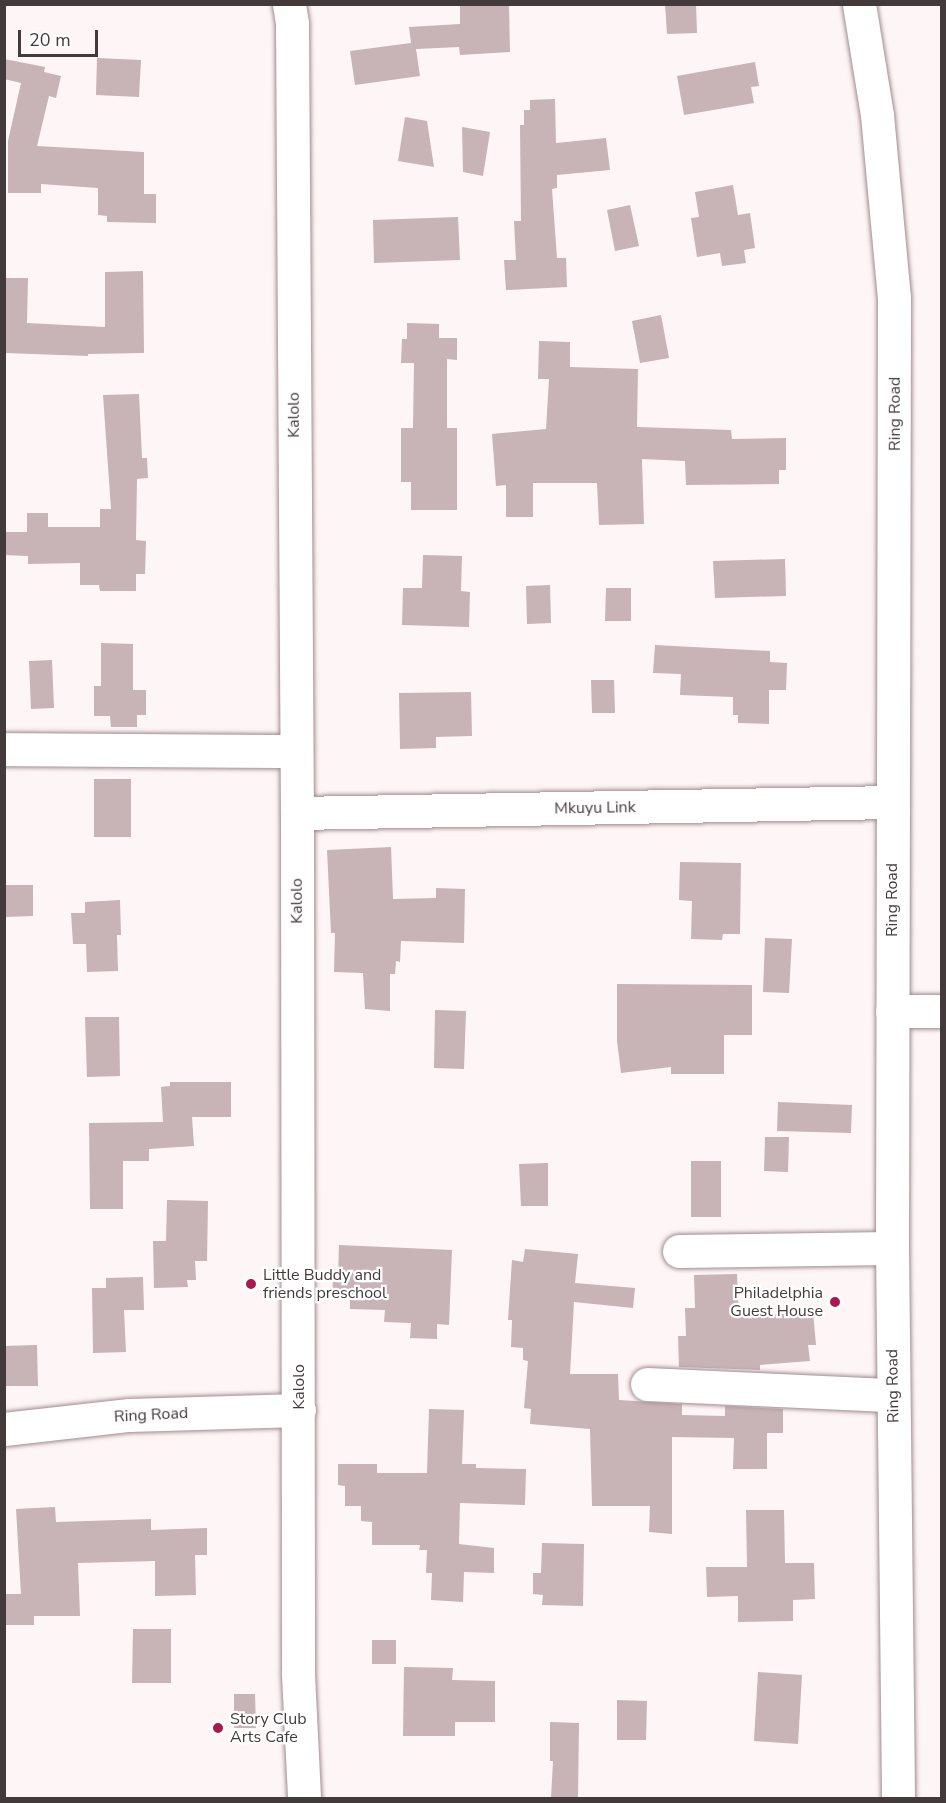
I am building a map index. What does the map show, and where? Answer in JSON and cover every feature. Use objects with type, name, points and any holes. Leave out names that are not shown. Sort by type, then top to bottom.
[{"type":"street","name":"Kalolo","points":[[289,4],[292,36],[297,813],[298,1674],[304,1798]]},
{"type":"street","name":"Ring Road","points":[[859,4],[877,115],[893,287],[895,391],[891,1248],[898,1798]]},
{"type":"street","points":[[4,749],[296,752]]},
{"type":"street","name":"Mkuyu Link","points":[[297,813],[892,802]]},
{"type":"street","points":[[892,1011],[942,1011]]},
{"type":"street","points":[[679,1251],[891,1248]]},
{"type":"street","points":[[647,1384],[893,1395]]},
{"type":"street","name":"Ring Road","points":[[4,1429],[129,1415],[299,1410]]},
{"type":"building","points":[[460,4],[509,4],[510,52],[460,55],[459,47],[416,49],[420,76],[355,85],[350,51],[411,43],[409,27],[460,24]]},
{"type":"building","points":[[665,4],[696,4],[697,33],[667,34]]},
{"type":"building","points":[[97,58],[141,60],[139,97],[96,95]]},
{"type":"building","points":[[4,59],[45,67],[44,72],[61,76],[56,98],[49,96],[37,146],[144,152],[144,194],[156,194],[156,223],[107,222],[107,216],[98,215],[98,188],[41,184],[41,193],[8,193],[8,141],[21,83],[4,79]]},
{"type":"building","points":[[755,62],[759,86],[751,87],[754,103],[684,115],[677,76]]},
{"type":"building","points":[[555,99],[556,143],[606,138],[610,170],[557,175],[557,188],[552,189],[557,258],[566,258],[567,287],[506,290],[504,260],[516,260],[514,221],[521,221],[520,125],[524,125],[524,110],[530,110],[530,100]]},
{"type":"building","points":[[405,117],[427,121],[434,167],[398,161]]},
{"type":"building","points":[[462,127],[490,132],[483,176],[463,172]]},
{"type":"building","points":[[733,185],[738,215],[750,213],[755,248],[744,250],[746,263],[722,266],[720,253],[697,257],[691,218],[699,217],[695,192]]},
{"type":"building","points":[[630,205],[639,246],[615,251],[607,210]]},
{"type":"building","points":[[458,217],[460,260],[374,263],[373,220]]},
{"type":"building","points":[[143,271],[144,353],[88,354],[88,356],[5,353],[6,278],[28,278],[27,323],[105,327],[105,272]]},
{"type":"building","points":[[661,315],[669,358],[640,363],[632,321]]},
{"type":"building","points":[[407,323],[439,324],[439,338],[457,338],[457,360],[447,359],[447,428],[457,428],[457,510],[411,510],[411,482],[401,482],[401,428],[413,428],[414,363],[401,363],[402,339],[407,339]]},
{"type":"building","points":[[539,341],[570,342],[570,367],[638,369],[637,427],[731,430],[732,439],[786,438],[786,470],[779,470],[779,484],[686,485],[685,461],[642,459],[644,524],[599,525],[597,483],[533,483],[533,517],[506,517],[506,485],[496,486],[492,434],[546,429],[549,379],[538,379]]},
{"type":"building","points":[[139,394],[142,458],[147,458],[148,478],[137,479],[136,540],[146,541],[145,574],[136,574],[136,591],[100,591],[99,585],[80,585],[80,563],[28,564],[28,556],[4,555],[4,532],[27,532],[27,513],[48,513],[48,527],[100,527],[100,509],[111,509],[103,395]]},
{"type":"building","points":[[423,555],[462,556],[461,591],[470,592],[469,627],[402,625],[403,588],[422,588]]},
{"type":"building","points":[[785,559],[786,596],[715,598],[713,561]]},
{"type":"building","points":[[550,585],[551,623],[527,624],[526,586]]},
{"type":"building","points":[[606,588],[631,588],[631,621],[605,621]]},
{"type":"building","points":[[101,643],[133,644],[133,690],[146,690],[146,715],[137,715],[137,727],[111,727],[110,716],[94,716],[94,686],[101,686]]},
{"type":"building","points":[[655,645],[770,651],[770,662],[787,663],[786,690],[769,690],[769,724],[738,723],[738,715],[733,715],[733,697],[680,695],[681,674],[653,673]]},
{"type":"building","points":[[52,660],[54,708],[31,709],[29,661]]},
{"type":"building","points":[[591,680],[614,680],[615,713],[592,713]]},
{"type":"building","points":[[471,692],[472,736],[436,737],[436,748],[400,749],[399,693]]},
{"type":"building","points":[[94,779],[131,779],[131,837],[94,837]]},
{"type":"building","points":[[391,847],[393,899],[436,898],[436,888],[465,889],[464,943],[401,941],[400,962],[396,961],[395,974],[390,974],[390,1011],[365,1009],[363,973],[334,972],[335,933],[331,933],[327,850]]},
{"type":"building","points":[[680,862],[741,863],[740,934],[723,934],[722,940],[691,939],[692,901],[679,900]]},
{"type":"building","points":[[4,885],[33,885],[33,916],[4,917]]},
{"type":"building","points":[[120,900],[121,935],[117,935],[118,971],[87,972],[86,944],[73,944],[71,913],[85,913],[85,902]]},
{"type":"building","points":[[765,938],[792,939],[789,993],[763,992]]},
{"type":"building","points":[[617,984],[752,985],[752,1035],[724,1035],[724,1074],[671,1074],[671,1067],[621,1073],[617,1041]]},
{"type":"building","points":[[435,1010],[466,1011],[464,1069],[434,1068]]},
{"type":"building","points":[[85,1017],[119,1017],[120,1076],[87,1077]]},
{"type":"building","points":[[170,1082],[231,1082],[231,1117],[192,1117],[194,1146],[149,1149],[149,1161],[123,1161],[123,1209],[90,1209],[89,1123],[163,1122],[161,1087],[170,1086]]},
{"type":"building","points":[[778,1102],[852,1105],[851,1133],[777,1131]]},
{"type":"building","points":[[765,1137],[789,1137],[788,1172],[764,1171]]},
{"type":"building","points":[[691,1161],[721,1161],[721,1217],[691,1217]]},
{"type":"building","points":[[548,1163],[548,1206],[521,1206],[519,1164]]},
{"type":"building","points":[[167,1200],[208,1201],[207,1261],[195,1261],[196,1280],[187,1280],[188,1287],[154,1288],[153,1241],[166,1241]]},
{"type":"building","points":[[339,1245],[452,1250],[449,1325],[437,1324],[437,1339],[410,1338],[411,1323],[384,1322],[385,1310],[350,1309],[350,1298],[332,1297],[333,1276],[338,1276]]},
{"type":"building","points":[[525,1249],[578,1254],[575,1283],[635,1288],[633,1308],[574,1302],[570,1374],[618,1374],[619,1400],[682,1404],[682,1415],[725,1416],[725,1406],[783,1409],[783,1433],[767,1433],[767,1469],[733,1469],[734,1438],[672,1437],[672,1534],[649,1532],[650,1506],[592,1506],[590,1429],[530,1424],[531,1409],[524,1408],[528,1361],[523,1360],[523,1348],[511,1347],[512,1320],[508,1320],[512,1260],[523,1262]]},
{"type":"building","points":[[737,1274],[739,1317],[813,1312],[816,1345],[808,1345],[810,1361],[760,1365],[760,1370],[679,1367],[678,1336],[686,1336],[685,1308],[695,1308],[694,1275]]},
{"type":"building","points":[[143,1277],[144,1310],[124,1310],[126,1352],[93,1353],[92,1288],[106,1288],[106,1278]]},
{"type":"building","points":[[37,1345],[38,1386],[4,1386],[4,1346]]},
{"type":"building","points":[[429,1409],[464,1410],[462,1464],[476,1464],[476,1468],[526,1469],[525,1505],[460,1503],[459,1544],[494,1548],[494,1573],[464,1572],[463,1602],[431,1600],[432,1573],[426,1573],[427,1550],[419,1550],[420,1545],[372,1545],[372,1522],[361,1521],[361,1506],[345,1506],[345,1486],[338,1485],[338,1464],[377,1464],[377,1473],[427,1473]]},
{"type":"building","points":[[55,1507],[56,1522],[151,1519],[151,1530],[207,1528],[207,1555],[195,1555],[196,1595],[155,1596],[155,1561],[78,1563],[80,1616],[34,1616],[34,1625],[4,1625],[4,1594],[21,1594],[16,1509]]},
{"type":"building","points":[[746,1510],[784,1510],[785,1563],[814,1563],[815,1599],[793,1600],[793,1621],[738,1622],[738,1596],[707,1597],[706,1567],[747,1567]]},
{"type":"building","points":[[542,1543],[584,1544],[583,1606],[542,1605],[543,1595],[533,1594],[533,1573],[541,1573]]},
{"type":"building","points":[[133,1629],[171,1629],[171,1683],[132,1683]]},
{"type":"building","points":[[372,1640],[396,1640],[396,1664],[372,1664]]},
{"type":"building","points":[[404,1667],[453,1668],[452,1680],[495,1681],[495,1722],[455,1722],[455,1736],[403,1736]]},
{"type":"building","points":[[758,1672],[802,1675],[798,1744],[754,1741]]},
{"type":"building","points":[[234,1694],[255,1694],[256,1728],[234,1728]]},
{"type":"building","points":[[617,1700],[647,1701],[646,1740],[617,1740]]},
{"type":"building","points":[[550,1722],[579,1723],[578,1798],[551,1798],[553,1761],[550,1761]]},
{"type":"place","name":"Little Buddy and friends preschool","points":[[251,1284]]},
{"type":"place","name":"Philadelphia Guest House","points":[[835,1302]]},
{"type":"place","name":"Story Club Arts Cafe","points":[[218,1728]]}]
